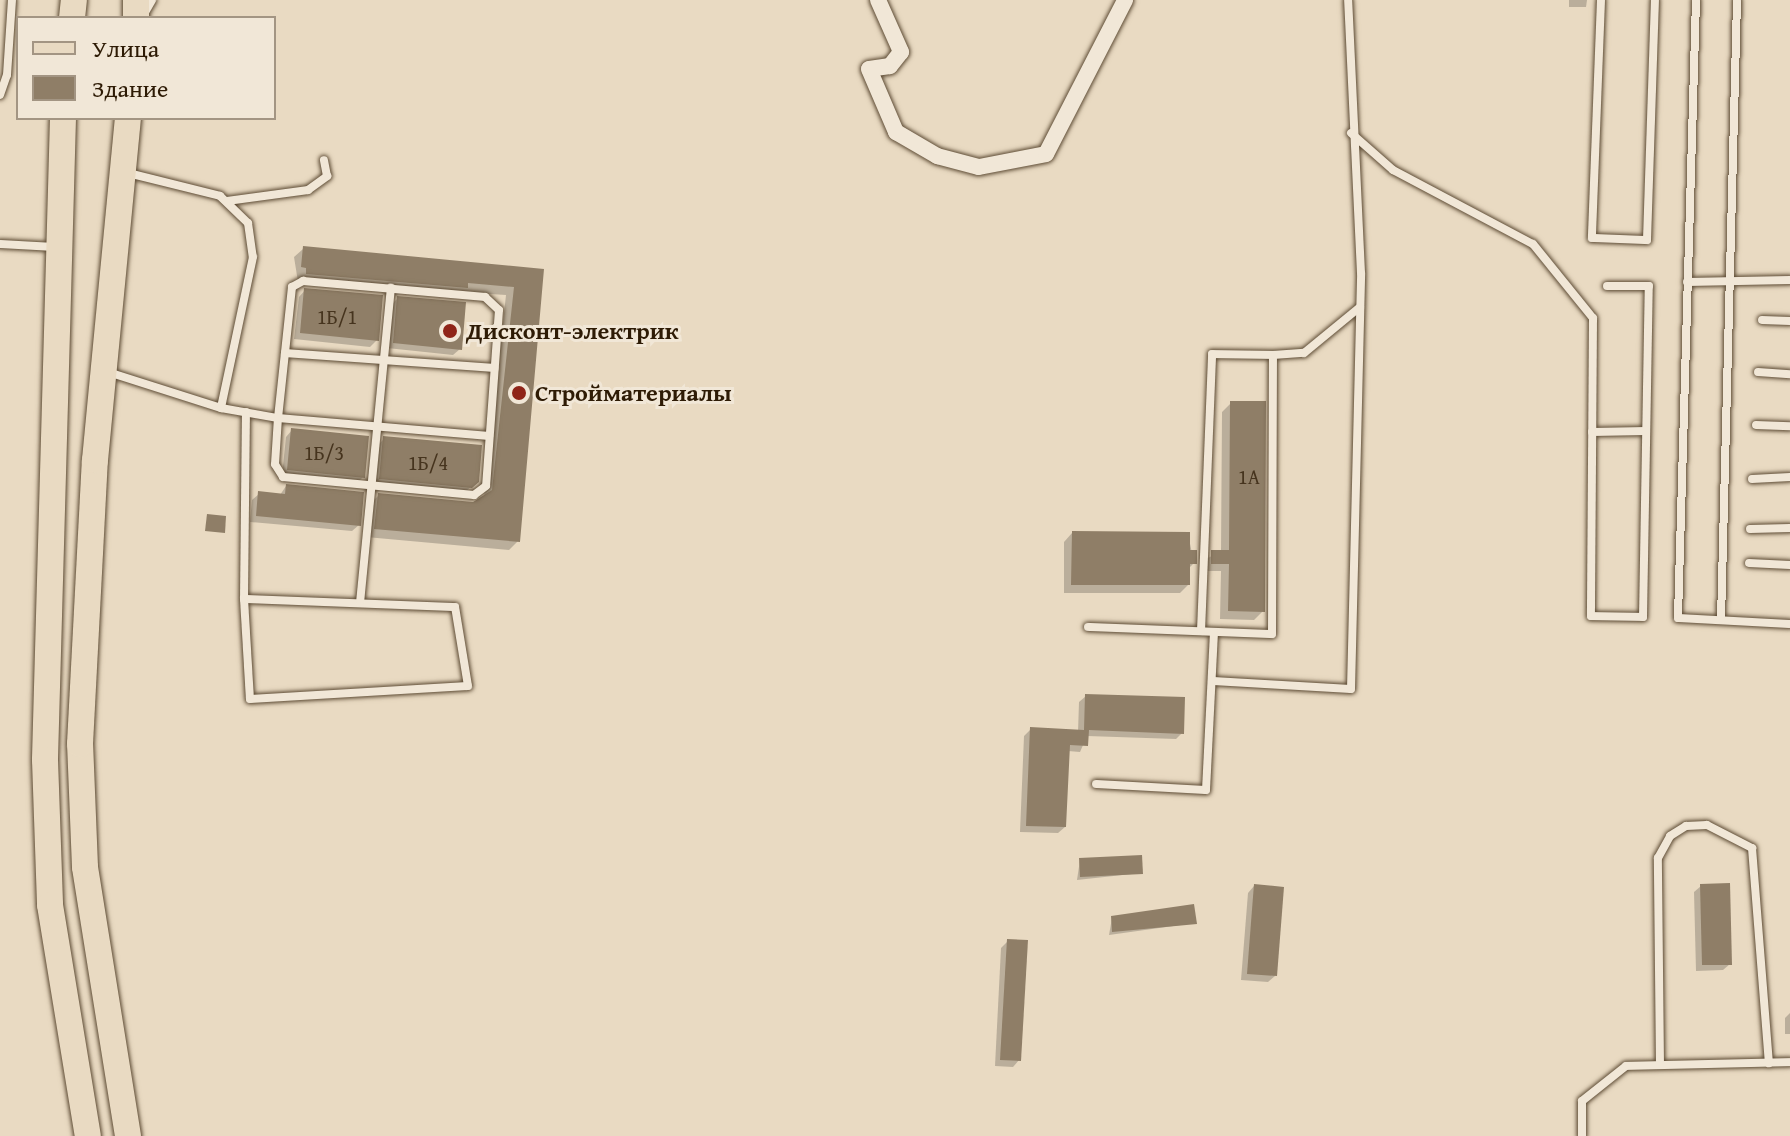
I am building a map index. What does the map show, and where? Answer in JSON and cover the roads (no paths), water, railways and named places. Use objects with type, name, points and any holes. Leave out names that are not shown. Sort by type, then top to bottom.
[{"type":"main road","points":[[63,120],[56,247],[45,760],[49,890],[88,1136]]},
{"type":"main road","points":[[128,120],[103,371],[80,744],[85,867],[128,1136]]},
{"type":"street","points":[[878,0],[901,52],[890,66],[869,69],[896,132],[937,156],[979,167],[1046,154],[1125,0]]},
{"type":"lane","points":[[0,95],[7,75],[12,0]]},
{"type":"lane","points":[[1213,681],[1351,689],[1360,307],[1348,0]]},
{"type":"lane","points":[[1601,0],[1592,238],[1647,240],[1655,0]]},
{"type":"lane","points":[[1696,0],[1678,618],[1790,624]]},
{"type":"lane","points":[[1721,620],[1737,0]]},
{"type":"lane","points":[[1351,133],[1393,170],[1533,244],[1593,318],[1591,616],[1643,617],[1649,286],[1607,286]]},
{"type":"lane","points":[[226,201],[308,190],[327,176],[324,160]]},
{"type":"lane","points":[[124,172],[204,190],[226,201],[248,223],[253,257],[221,408]]},
{"type":"lane","points":[[0,244],[56,247]]},
{"type":"lane","points":[[1687,282],[1790,280]]},
{"type":"lane","points":[[303,281],[485,297],[499,310],[486,486],[474,495],[283,477],[275,464],[285,353],[292,287],[303,281]]},
{"type":"lane","points":[[360,603],[391,288]]},
{"type":"lane","points":[[1201,631],[1212,354],[1304,353],[1360,307]]},
{"type":"lane","points":[[1762,320],[1790,321]]},
{"type":"lane","points":[[285,353],[494,368]]},
{"type":"lane","points":[[1088,627],[1272,634],[1273,355]]},
{"type":"lane","points":[[103,371],[221,408],[278,418],[489,436]]},
{"type":"lane","points":[[1758,372],[1790,374]]},
{"type":"lane","points":[[244,599],[455,607],[468,686],[250,699],[244,599],[246,412]]},
{"type":"lane","points":[[1756,425],[1790,426]]},
{"type":"lane","points":[[1592,432],[1646,431]]},
{"type":"lane","points":[[1752,479],[1790,477]]},
{"type":"lane","points":[[1750,529],[1790,528]]},
{"type":"lane","points":[[1749,563],[1790,565]]},
{"type":"lane","points":[[1096,784],[1206,790],[1214,632]]},
{"type":"lane","points":[[1660,1065],[1658,858],[1670,836],[1686,826],[1707,825],[1752,848],[1769,1063]]},
{"type":"lane","points":[[1582,1136],[1582,1101],[1626,1066],[1790,1062]]},
{"type":"place","name":"Дисконт-электрик","points":[[450,331]]},
{"type":"place","name":"Стройматериалы","points":[[519,393]]}]
